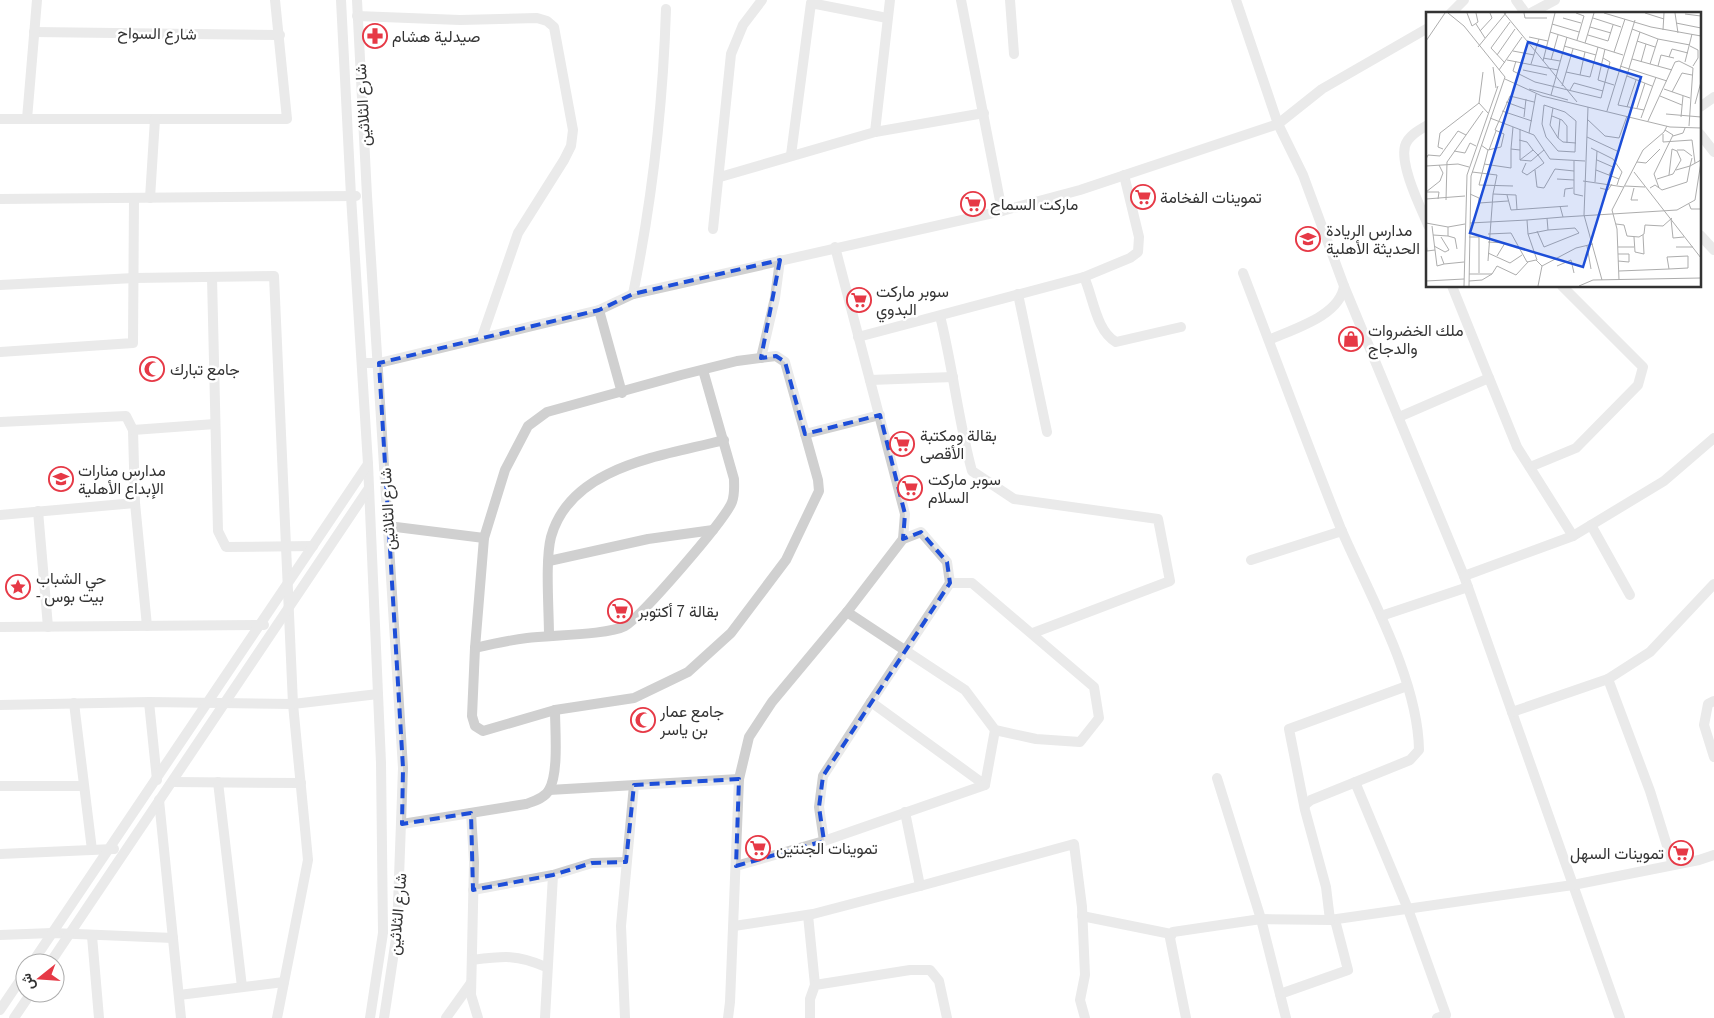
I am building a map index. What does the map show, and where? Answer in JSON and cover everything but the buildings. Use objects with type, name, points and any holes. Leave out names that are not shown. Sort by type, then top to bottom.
[{"type":"street","points":[[27,119],[36,0]]},
{"type":"street","points":[[0,119],[287,119],[275,0]]},
{"type":"street","name":"شارع الثلاثين","points":[[341,0],[368,464],[378,694],[383,933],[370,1018]]},
{"type":"street","name":"شارع الثلاثين","points":[[357,0],[367,196],[403,768],[397,932],[384,1018]]},
{"type":"street","points":[[713,229],[720,177],[731,54],[743,25],[762,0]]},
{"type":"street","points":[[875,132],[890,0]]},
{"type":"street","points":[[961,0],[1002,211]]},
{"type":"street","points":[[1010,0],[1014,54]]},
{"type":"street","points":[[1236,0],[1278,124],[1303,175],[1344,286],[1464,576],[1620,1018]]},
{"type":"street","points":[[1452,12],[1464,0]]},
{"type":"street","points":[[1516,0],[1526,12]]},
{"type":"street","points":[[1532,12],[1555,0]]},
{"type":"street","points":[[790,155],[812,3],[887,18]]},
{"type":"street","points":[[632,294],[644,238],[653,169],[664,65],[666,9]]},
{"type":"street","points":[[358,16],[460,20],[538,18],[547,21],[554,27],[573,130],[571,146],[518,233],[482,337]]},
{"type":"street","points":[[362,363],[379,363],[599,310],[632,294],[1002,211],[1080,190],[1278,124],[1322,89],[1426,29]]},
{"type":"street","name":"شارع السواح","points":[[34,32],[280,35]]},
{"type":"street","points":[[1702,105],[1714,97]]},
{"type":"street","points":[[720,177],[790,155],[875,132],[984,113]]},
{"type":"street","points":[[150,198],[155,119]]},
{"type":"street","points":[[1426,126],[1415,133],[1406,145],[1404,160],[1426,220]]},
{"type":"street","points":[[1702,137],[1714,152]]},
{"type":"street","points":[[858,337],[1084,277],[1138,252],[1140,236],[1124,175]]},
{"type":"street","points":[[0,199],[367,196]]},
{"type":"street","points":[[0,352],[133,343],[134,198]]},
{"type":"street","points":[[1702,237],[1714,250]]},
{"type":"street","points":[[835,248],[880,415],[904,514],[903,539]]},
{"type":"street","points":[[760,358],[775,298],[780,260]]},
{"type":"street","points":[[1243,273],[1342,531],[1381,616],[1407,686],[1419,732],[1419,750],[1410,760],[1311,800],[1305,805]]},
{"type":"street","points":[[0,285],[134,278],[274,276],[293,704],[308,860],[277,1018]]},
{"type":"street","points":[[212,277],[218,531],[226,547],[313,546]]},
{"type":"street","points":[[1084,277],[1103,328],[1109,338],[1116,342],[1181,328]]},
{"type":"street","points":[[1269,340],[1325,313],[1343,296],[1344,286]]},
{"type":"street","points":[[1453,288],[1518,447],[1573,536]]},
{"type":"street","points":[[1530,467],[1576,448],[1638,385],[1643,367],[1567,288]]},
{"type":"street","points":[[1018,294],[1047,432]]},
{"type":"street","points":[[599,310],[622,393]]},
{"type":"street","points":[[940,316],[963,437],[972,471],[1014,499],[1158,519],[1170,580],[1033,633]]},
{"type":"street","points":[[776,356],[785,362],[818,480],[816,499],[786,560],[731,633],[688,672],[665,685],[634,698],[555,710],[482,731],[475,726],[472,716],[475,648],[484,538],[504,470],[528,426],[548,412],[703,370],[776,356]]},
{"type":"street","points":[[475,648],[549,636],[598,632],[625,626],[644,609],[713,530],[732,503],[734,479],[703,370]]},
{"type":"street","points":[[870,380],[953,377]]},
{"type":"street","points":[[1399,417],[1489,378]]},
{"type":"street","points":[[805,434],[880,415]]},
{"type":"street","points":[[0,422],[126,416],[133,430],[135,503],[147,626]]},
{"type":"street","points":[[133,430],[215,424]]},
{"type":"street","points":[[1464,576],[1573,536],[1664,481],[1714,438]]},
{"type":"street","points":[[549,636],[549,561],[551,538],[561,515],[588,484],[614,469],[724,440]]},
{"type":"street","points":[[39,953],[368,464]]},
{"type":"street","points":[[57,953],[369,488]]},
{"type":"street","points":[[0,514],[135,503]]},
{"type":"street","points":[[38,511],[48,627]]},
{"type":"street","points":[[1591,525],[1630,595]]},
{"type":"street","points":[[388,526],[484,538]]},
{"type":"street","points":[[549,561],[648,539],[713,530]]},
{"type":"street","points":[[1252,560],[1342,531]]},
{"type":"street","points":[[728,1018],[734,926],[739,779],[749,737],[772,702],[847,612],[903,539],[921,532],[948,562],[950,583],[823,776],[819,807],[824,841]]},
{"type":"street","points":[[847,612],[965,690],[994,730],[1036,738],[1080,742],[1099,718],[1094,687],[972,582],[950,583]]},
{"type":"street","points":[[1512,712],[1608,680],[1650,652],[1714,584]]},
{"type":"street","points":[[1381,616],[1468,587]]},
{"type":"street","points":[[0,627],[277,625]]},
{"type":"street","points":[[1608,680],[1650,791],[1673,865]]},
{"type":"street","points":[[1280,994],[1348,970],[1333,920],[1289,729],[1407,686]]},
{"type":"street","points":[[0,705],[149,702],[293,704],[378,694]]},
{"type":"street","points":[[1714,701],[1708,704],[1704,725],[1714,757]]},
{"type":"street","points":[[149,702],[181,1018]]},
{"type":"street","points":[[871,702],[985,785]]},
{"type":"street","points":[[74,703],[92,850]]},
{"type":"street","points":[[402,824],[471,814],[539,800],[549,790],[556,753],[555,710]]},
{"type":"street","points":[[985,785],[994,730]]},
{"type":"street","points":[[1217,778],[1261,919],[1286,1018]]},
{"type":"street","points":[[549,790],[739,779]]},
{"type":"street","points":[[173,782],[301,783]]},
{"type":"street","points":[[218,782],[242,987]]},
{"type":"street","points":[[1355,782],[1408,909],[1446,1015],[1437,1018]]},
{"type":"street","points":[[625,1018],[621,926],[634,785]]},
{"type":"street","points":[[736,866],[824,841],[985,785]]},
{"type":"street","points":[[0,786],[84,786]]},
{"type":"street","points":[[905,812],[920,886]]},
{"type":"street","points":[[471,814],[474,890],[471,995],[478,1018]]},
{"type":"street","points":[[734,926],[808,915],[1074,844],[1082,916],[1085,974],[1080,1000],[1085,1018]]},
{"type":"street","points":[[0,854],[128,848]]},
{"type":"street","points":[[1082,916],[1171,934],[1261,919],[1333,920],[1573,885],[1714,855]]},
{"type":"street","points":[[474,890],[553,875],[592,863],[626,862]]},
{"type":"street","points":[[545,1018],[546,967],[553,875]]},
{"type":"street","points":[[808,915],[815,985],[810,999],[810,1018]]},
{"type":"street","points":[[0,935],[52,933],[173,938]]},
{"type":"street","points":[[1171,934],[1186,1018]]},
{"type":"street","points":[[92,936],[99,1018]]},
{"type":"street","points":[[472,960],[500,956],[525,957],[546,967]]},
{"type":"street","points":[[815,985],[910,970],[930,970],[939,981],[947,1018]]},
{"type":"street","points":[[179,995],[284,982]]},
{"type":"street","points":[[446,1018],[471,983]]},
{"type":"street","points":[[0,1010],[15,988]]},
{"type":"street","points":[[14,1018],[24,1003]]},
{"type":"highlighted area","points":[[780,260],[761,358],[776,356],[785,362],[805,434],[880,415],[905,514],[903,539],[921,532],[947,562],[950,583],[823,776],[819,807],[824,841],[736,866],[739,779],[634,785],[626,862],[592,863],[553,875],[473,890],[471,813],[402,824],[403,768],[379,363],[599,310],[633,294]]},
{"type":"place","name":"صيدلية هشام","points":[[375,36]]},
{"type":"place","name":"تموينات الفخامة","points":[[1143,197]]},
{"type":"place","name":"ماركت السماح","points":[[973,204]]},
{"type":"place","name":"مدارس الريادة الحديثة الأهلية","points":[[1308,239]]},
{"type":"place","name":"سوبر ماركت البدوي","points":[[859,300]]},
{"type":"place","name":"ملك الخضروات والدجاج","points":[[1351,339]]},
{"type":"place","name":"جامع تبارك","points":[[152,369]]},
{"type":"place","name":"بقالة ومكتبة الأقصى","points":[[902,444]]},
{"type":"place","name":"مدارس منارات الإبداع الأهلية","points":[[61,479]]},
{"type":"place","name":"سوبر ماركت السلام","points":[[910,488]]},
{"type":"place","name":"حي الشباب - بيت بوس","points":[[18,587]]},
{"type":"place","name":"بقالة 7 أكتوبر","points":[[620,611]]},
{"type":"place","name":"جامع عمار بن ياسر","points":[[643,720]]},
{"type":"place","name":"تموينات الجنتين","points":[[758,848]]},
{"type":"place","name":"تموينات السهل","points":[[1681,853]]}]
